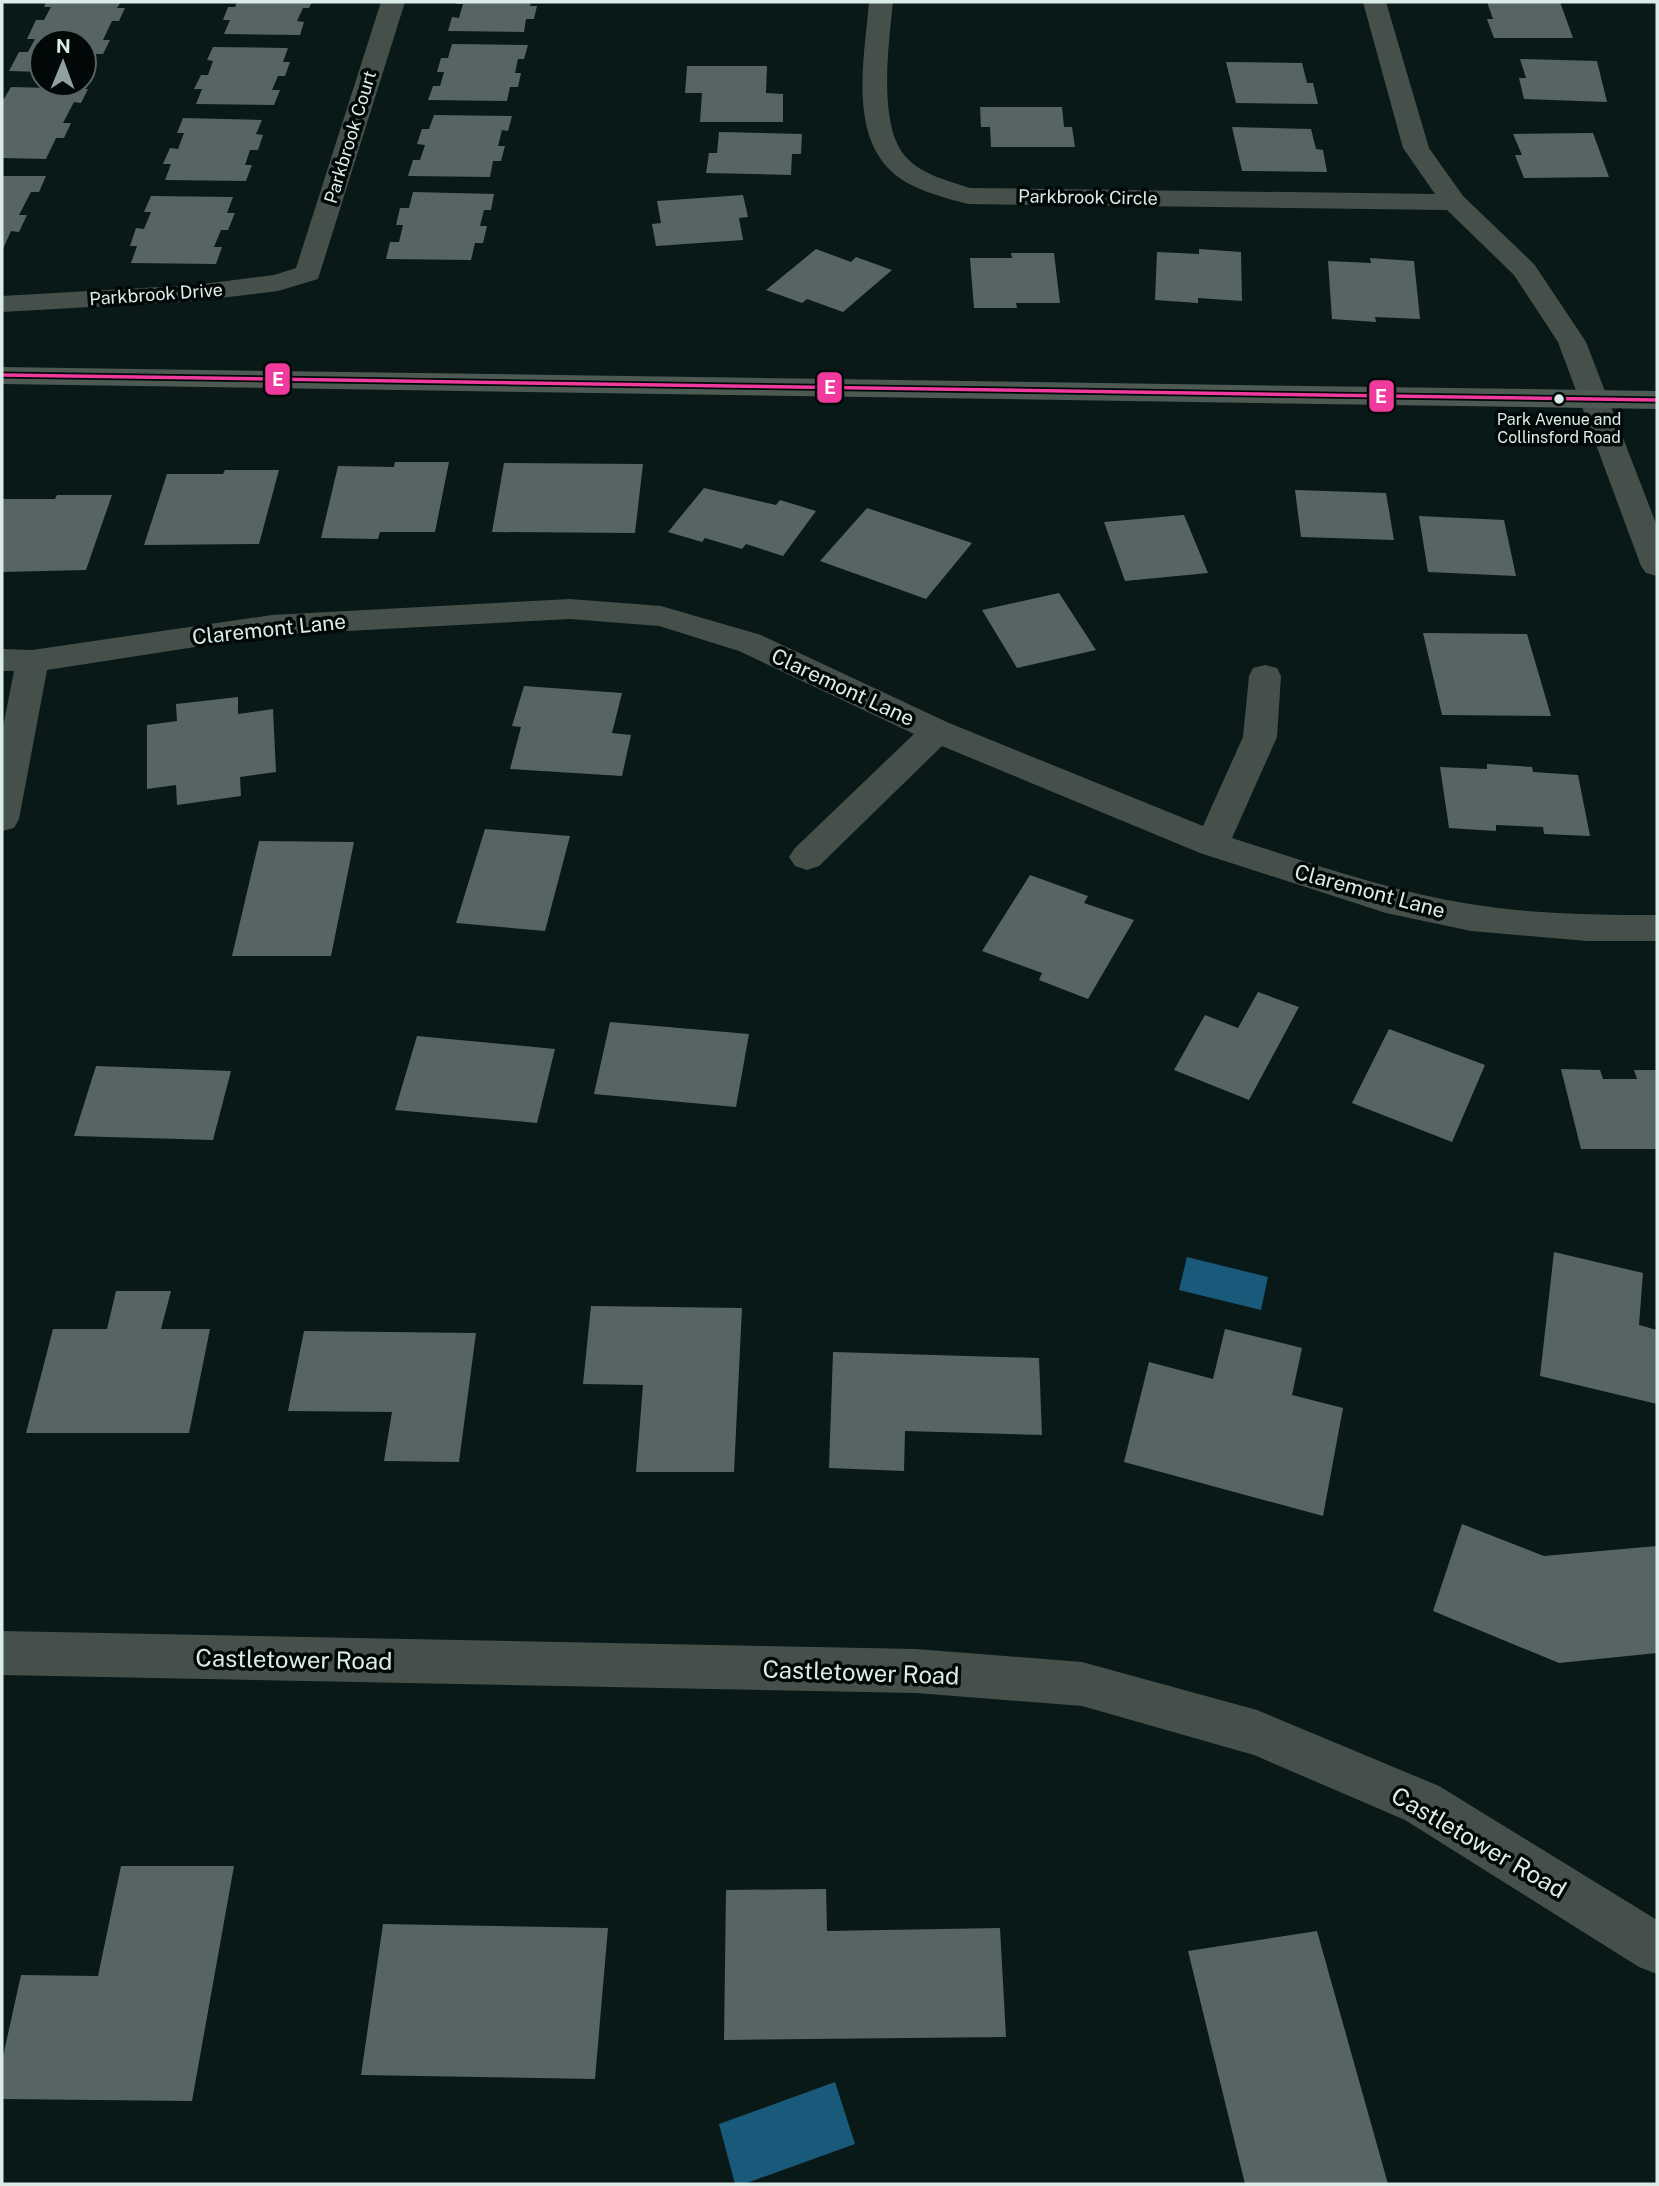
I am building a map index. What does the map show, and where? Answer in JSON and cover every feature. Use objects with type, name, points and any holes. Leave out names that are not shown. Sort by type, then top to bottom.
[{"type":"main road","points":[[2,375],[1657,400]]},
{"type":"street","name":"Parkbrook Court","points":[[308,273],[393,2]]},
{"type":"street","name":"Parkbrook Circle","points":[[881,2],[874,82],[884,141],[897,163],[927,184],[968,196],[1454,202]]},
{"type":"street","points":[[1375,2],[1416,148],[1454,202],[1524,270],[1572,342],[1657,566]]},
{"type":"street","name":"Parkbrook Drive","points":[[2,304],[195,293],[278,283],[308,273]]},
{"type":"street","name":"Claremont Lane","points":[[17,661],[272,625],[569,609],[661,617],[750,643],[937,731],[1212,844],[1386,900],[1471,918],[1587,928],[1657,928]]},
{"type":"street","points":[[2,819],[17,661]]},
{"type":"street","points":[[1212,844],[1260,737],[1265,676]]},
{"type":"street","points":[[807,857],[937,731]]},
{"type":"street","name":"Castletower Road","points":[[2,1653],[916,1671],[1082,1684],[1257,1733],[1422,1803],[1657,1949]]},
{"type":"water","points":[[1187,1257],[1268,1277],[1261,1310],[1179,1290]]},
{"type":"water","points":[[835,2082],[855,2144],[744,2184],[735,2184],[719,2124]]},
{"type":"building","points":[[46,2],[121,2],[117,8],[125,8],[119,21],[112,21],[103,40],[110,40],[103,54],[98,54],[98,28],[32,28],[36,20],[44,20],[51,7],[44,7]]},
{"type":"building","points":[[237,2],[312,2],[309,8],[303,8],[297,21],[304,22],[300,35],[224,34],[230,20],[223,20],[228,7],[235,7]]},
{"type":"building","points":[[531,2],[530,6],[537,6],[534,19],[526,19],[524,32],[448,31],[452,17],[459,18],[463,4],[456,4]]},
{"type":"building","points":[[1487,2],[1560,2],[1573,38],[1494,38],[1487,19],[1493,19]]},
{"type":"building","points":[[452,44],[528,45],[524,59],[518,59],[515,73],[521,73],[518,87],[510,87],[507,101],[428,100],[433,86],[440,86],[444,72],[437,72],[441,58],[448,58]]},
{"type":"building","points":[[213,47],[288,48],[283,62],[290,62],[285,76],[278,76],[272,90],[280,90],[274,105],[196,104],[202,89],[194,89],[201,75],[208,75],[213,61],[207,60]]},
{"type":"building","points":[[19,52],[28,52],[28,72],[9,71]]},
{"type":"building","points":[[1520,59],[1597,61],[1607,102],[1524,99],[1519,78],[1526,78]]},
{"type":"building","points":[[1226,62],[1302,63],[1307,83],[1313,83],[1318,104],[1236,103]]},
{"type":"building","points":[[687,66],[767,66],[766,93],[783,94],[783,122],[700,122],[702,93],[685,93]]},
{"type":"building","points":[[11,87],[28,87],[28,98],[84,98],[81,103],[74,102],[63,123],[71,123],[64,138],[56,138],[46,159],[2,158],[2,102]]},
{"type":"building","points":[[980,107],[1062,107],[1064,127],[1072,127],[1075,147],[991,147],[990,127],[981,127]]},
{"type":"building","points":[[434,115],[512,116],[508,131],[502,130],[498,146],[505,146],[501,161],[493,161],[490,177],[408,176],[413,160],[420,160],[425,145],[417,144],[422,129],[429,129]]},
{"type":"building","points":[[183,118],[262,120],[256,134],[263,135],[258,150],[250,150],[245,165],[252,165],[246,181],[165,180],[171,164],[163,164],[170,148],[178,149],[184,133],[177,133]]},
{"type":"building","points":[[1232,127],[1311,129],[1316,149],[1323,150],[1327,172],[1242,171]]},
{"type":"building","points":[[719,132],[802,134],[801,154],[792,154],[791,175],[706,173],[709,153],[717,153]]},
{"type":"building","points":[[1593,133],[1609,177],[1524,178],[1515,155],[1522,155],[1513,134]]},
{"type":"building","points":[[2,176],[46,176],[39,192],[31,192],[19,215],[27,215],[19,232],[11,231],[2,251]]},
{"type":"building","points":[[413,192],[494,194],[491,210],[484,210],[480,226],[487,226],[483,243],[475,243],[471,260],[386,259],[390,242],[399,242],[403,225],[396,225],[400,208],[409,208]]},
{"type":"building","points":[[743,195],[748,217],[739,218],[743,240],[656,246],[652,224],[661,223],[657,201]]},
{"type":"building","points":[[151,196],[233,197],[227,213],[235,213],[228,230],[221,230],[214,247],[222,247],[216,264],[131,263],[137,246],[130,246],[136,228],[144,229],[151,212],[144,212]]},
{"type":"building","points":[[816,249],[851,262],[856,257],[892,270],[843,312],[807,299],[802,303],[766,290]]},
{"type":"building","points":[[1199,249],[1241,252],[1242,301],[1198,298],[1198,303],[1155,300],[1157,252],[1199,254]]},
{"type":"building","points":[[1011,253],[1054,253],[1060,303],[1016,303],[1017,308],[974,308],[970,258],[1012,258]]},
{"type":"building","points":[[1370,258],[1414,261],[1420,319],[1375,317],[1376,322],[1332,319],[1328,261],[1371,263]]},
{"type":"building","points":[[395,462],[449,462],[435,532],[380,532],[378,539],[321,538],[338,466],[394,467]]},
{"type":"building","points":[[504,463],[643,464],[635,533],[492,532]]},
{"type":"building","points":[[225,470],[279,470],[259,544],[144,545],[167,474],[223,474]]},
{"type":"building","points":[[704,488],[776,505],[780,500],[816,511],[783,556],[746,544],[742,549],[705,538],[702,542],[668,532]]},
{"type":"building","points":[[1295,490],[1386,493],[1394,540],[1301,537]]},
{"type":"building","points":[[57,495],[112,495],[86,570],[2,572],[2,499],[55,499]]},
{"type":"building","points":[[867,508],[972,543],[926,599],[820,561]]},
{"type":"building","points":[[1184,515],[1208,573],[1125,581],[1104,522]]},
{"type":"building","points":[[1419,516],[1504,520],[1516,576],[1428,572]]},
{"type":"building","points":[[1059,593],[1096,650],[1017,668],[982,610]]},
{"type":"building","points":[[1423,633],[1527,634],[1551,716],[1442,715]]},
{"type":"building","points":[[524,686],[622,693],[612,733],[631,735],[622,776],[510,769],[521,727],[512,726]]},
{"type":"building","points":[[238,697],[238,714],[273,709],[276,772],[240,777],[241,796],[177,805],[176,785],[147,789],[147,725],[177,721],[176,704]]},
{"type":"building","points":[[1487,764],[1532,767],[1533,772],[1578,775],[1590,836],[1544,834],[1543,827],[1496,825],[1496,831],[1449,828],[1440,767],[1487,769]]},
{"type":"building","points":[[485,829],[570,836],[545,931],[456,923]]},
{"type":"building","points":[[259,841],[354,842],[331,956],[232,956]]},
{"type":"building","points":[[1030,875],[1088,896],[1084,903],[1134,920],[1088,999],[1039,980],[1042,973],[982,951]]},
{"type":"building","points":[[1258,992],[1299,1007],[1249,1100],[1174,1070],[1205,1015],[1238,1028]]},
{"type":"building","points":[[610,1022],[749,1034],[736,1107],[594,1094]]},
{"type":"building","points":[[1389,1029],[1485,1065],[1452,1142],[1352,1103]]},
{"type":"building","points":[[417,1036],[555,1049],[537,1123],[395,1110]]},
{"type":"building","points":[[96,1066],[231,1071],[213,1140],[74,1136]]},
{"type":"building","points":[[1561,1069],[1600,1070],[1603,1079],[1637,1079],[1634,1070],[1657,1070],[1657,1149],[1581,1149]]},
{"type":"building","points":[[1554,1252],[1643,1273],[1639,1325],[1657,1330],[1657,1404],[1540,1376]]},
{"type":"building","points":[[116,1291],[171,1291],[161,1329],[210,1329],[189,1433],[26,1433],[53,1329],[107,1329]]},
{"type":"building","points":[[591,1306],[742,1308],[734,1472],[636,1472],[643,1385],[583,1384]]},
{"type":"building","points":[[1225,1329],[1302,1348],[1292,1395],[1343,1408],[1323,1516],[1124,1462],[1149,1362],[1213,1379]]},
{"type":"building","points":[[304,1331],[476,1333],[459,1462],[384,1461],[392,1412],[288,1411]]},
{"type":"building","points":[[833,1352],[1039,1358],[1042,1435],[905,1431],[904,1471],[829,1468]]},
{"type":"building","points":[[1462,1524],[1544,1556],[1657,1546],[1657,1653],[1559,1663],[1433,1611]]},
{"type":"building","points":[[121,1866],[234,1866],[192,2101],[2,2099],[2,2061],[21,1975],[98,1976]]},
{"type":"building","points":[[826,1889],[827,1931],[1000,1928],[1006,2037],[724,2040],[726,1890]]},
{"type":"building","points":[[383,1924],[608,1928],[595,2079],[361,2075]]},
{"type":"building","points":[[1317,1931],[1388,2184],[1245,2184],[1188,1951]]},
{"type":"transit line","name":"E","points":[[2,375],[1657,400]]},
{"type":"place","name":"Park Avenue and Collinsford Road","points":[[1559,399]]}]
